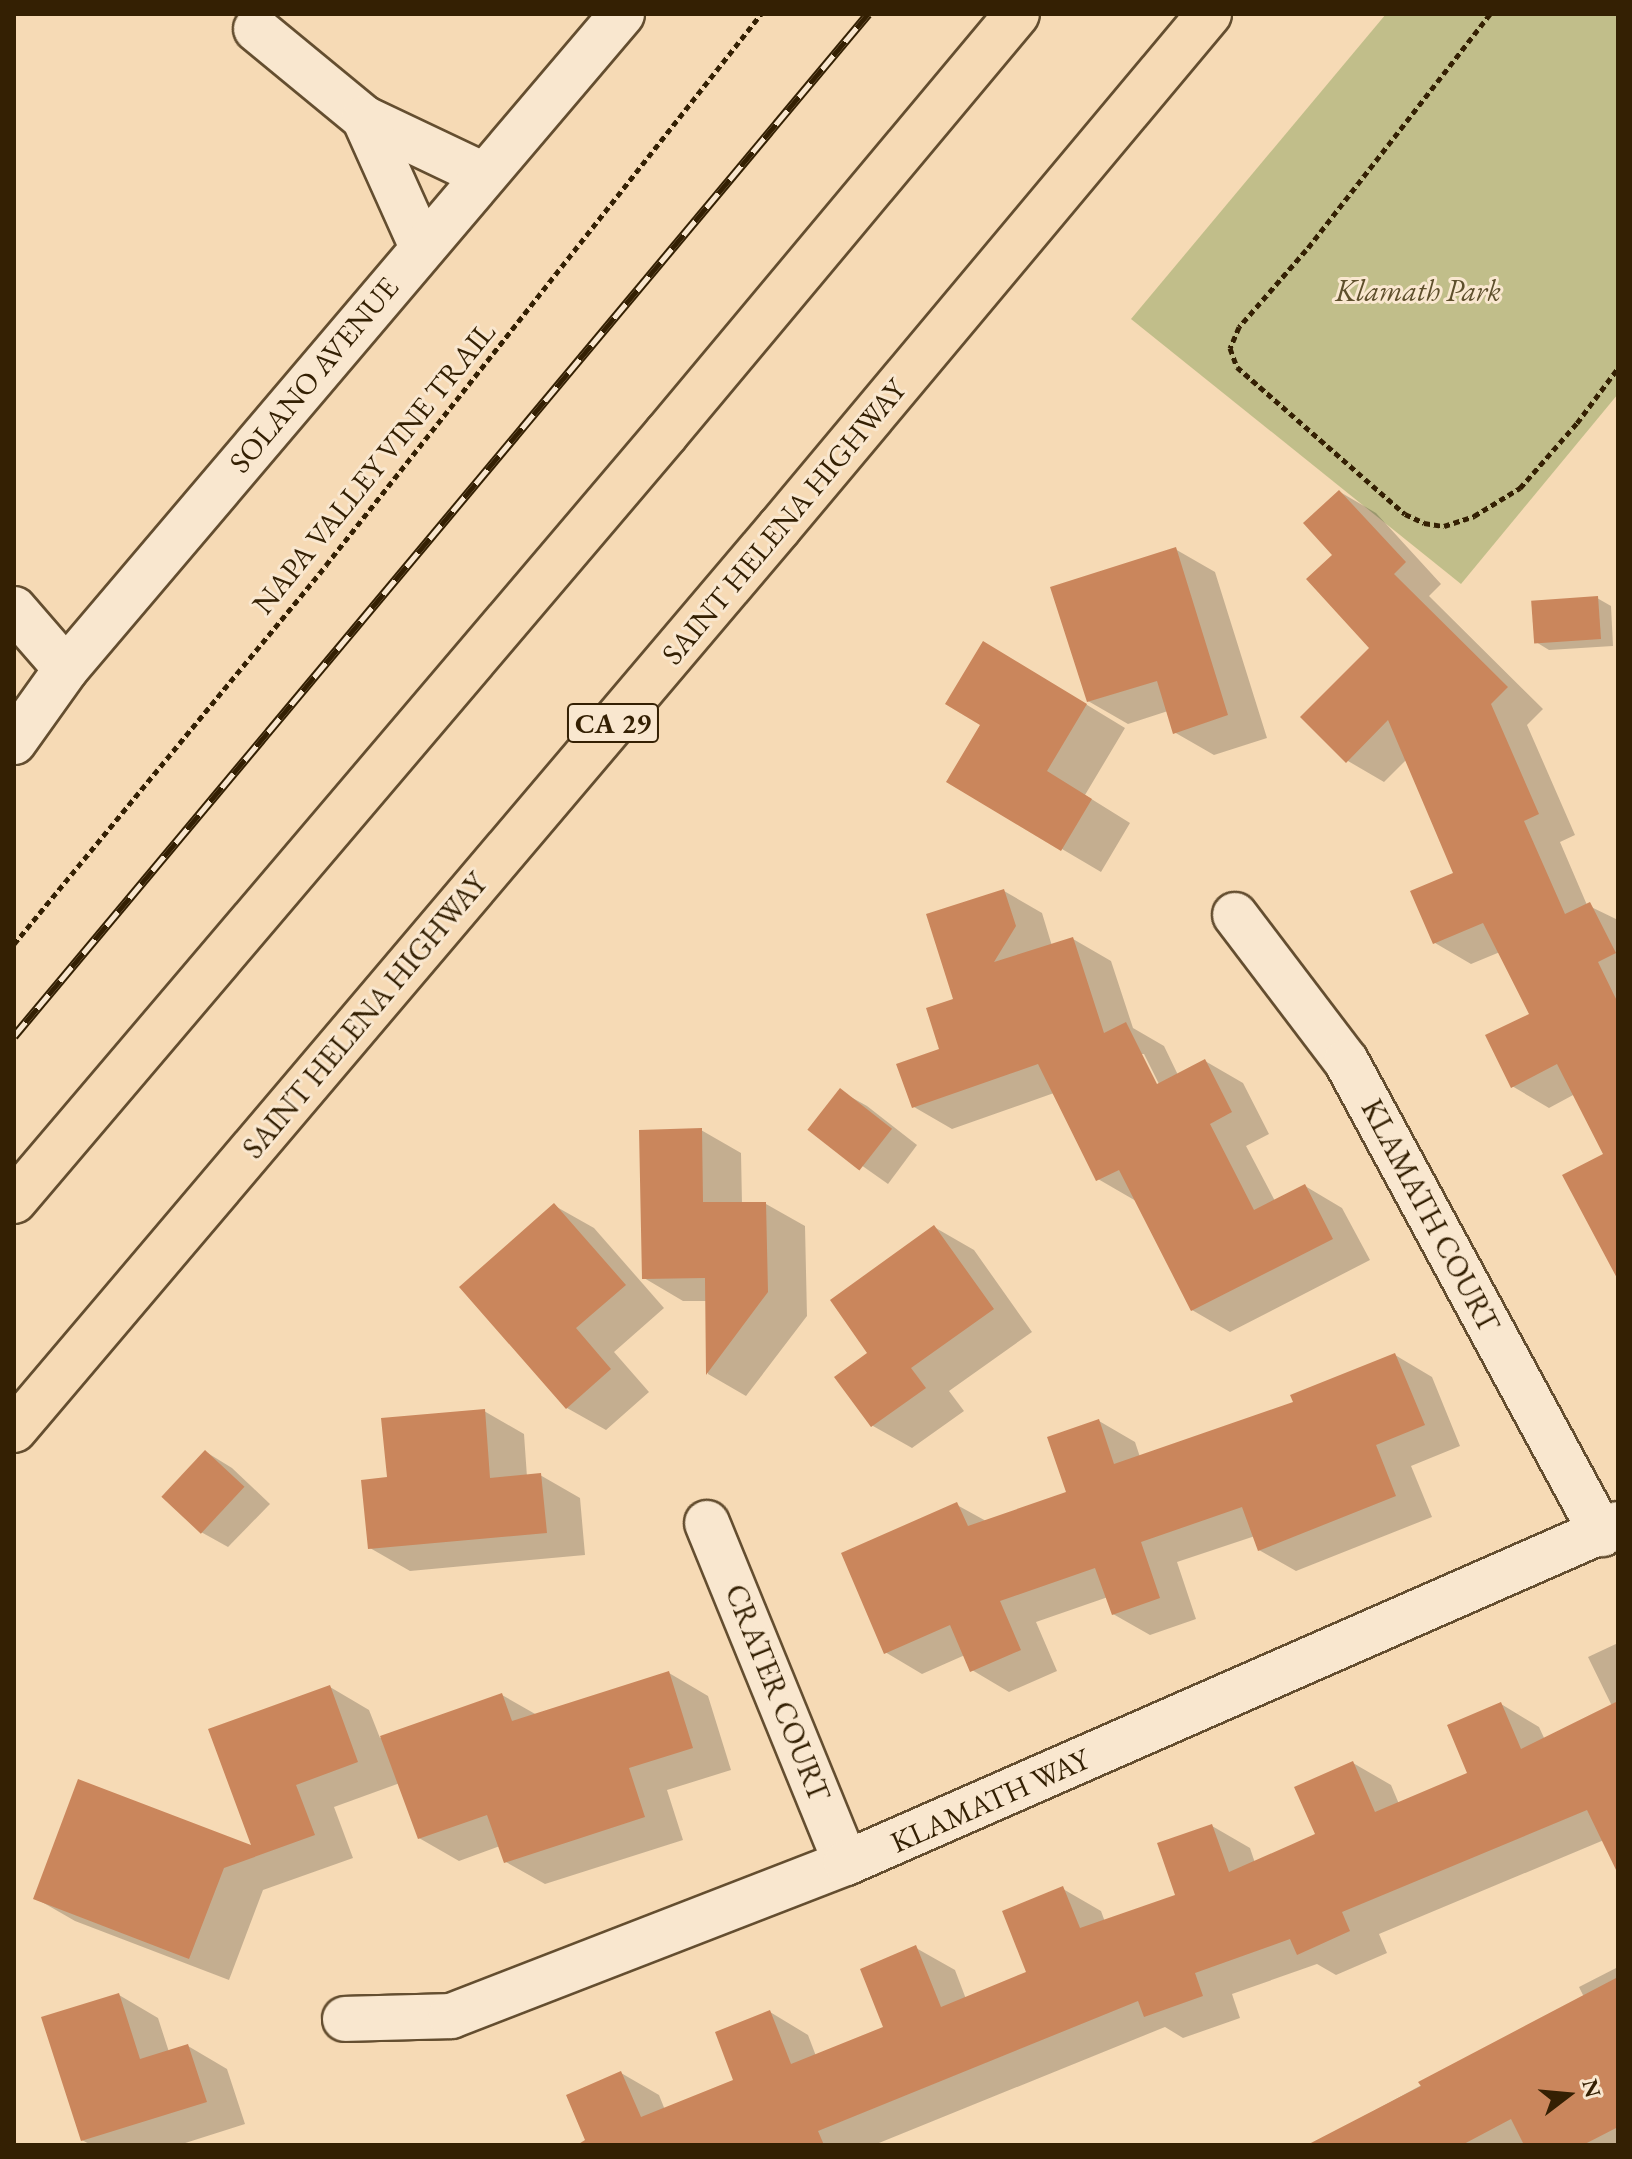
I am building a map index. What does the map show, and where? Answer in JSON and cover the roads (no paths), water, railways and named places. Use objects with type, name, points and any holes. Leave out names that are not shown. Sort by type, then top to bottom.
[{"type":"highway","points":[[14,1201],[656,446],[1017,14]]},
{"type":"highway","name":"SAINT HELENA HIGHWAY","points":[[14,1430],[779,528],[1209,14]]},
{"type":"street","name":"SOLANO AVENUE","points":[[14,742],[66,669],[622,14]]},
{"type":"street","points":[[256,29],[364,118],[484,175]]},
{"type":"street","points":[[364,118],[422,247]]},
{"type":"street","points":[[14,609],[66,669]]},
{"type":"street","name":"KLAMATH COURT","points":[[1235,915],[1346,1061],[1610,1529]]},
{"type":"street","name":"CRATER COURT","points":[[707,1523],[846,1863]]},
{"type":"street","name":"KLAMATH WAY","points":[[345,2019],[451,2016],[846,1863],[1610,1529]]},
{"type":"railway","points":[[14,1036],[868,14]]},
{"type":"park label","name":"Klamath Park","points":[[1418,291]]}]
